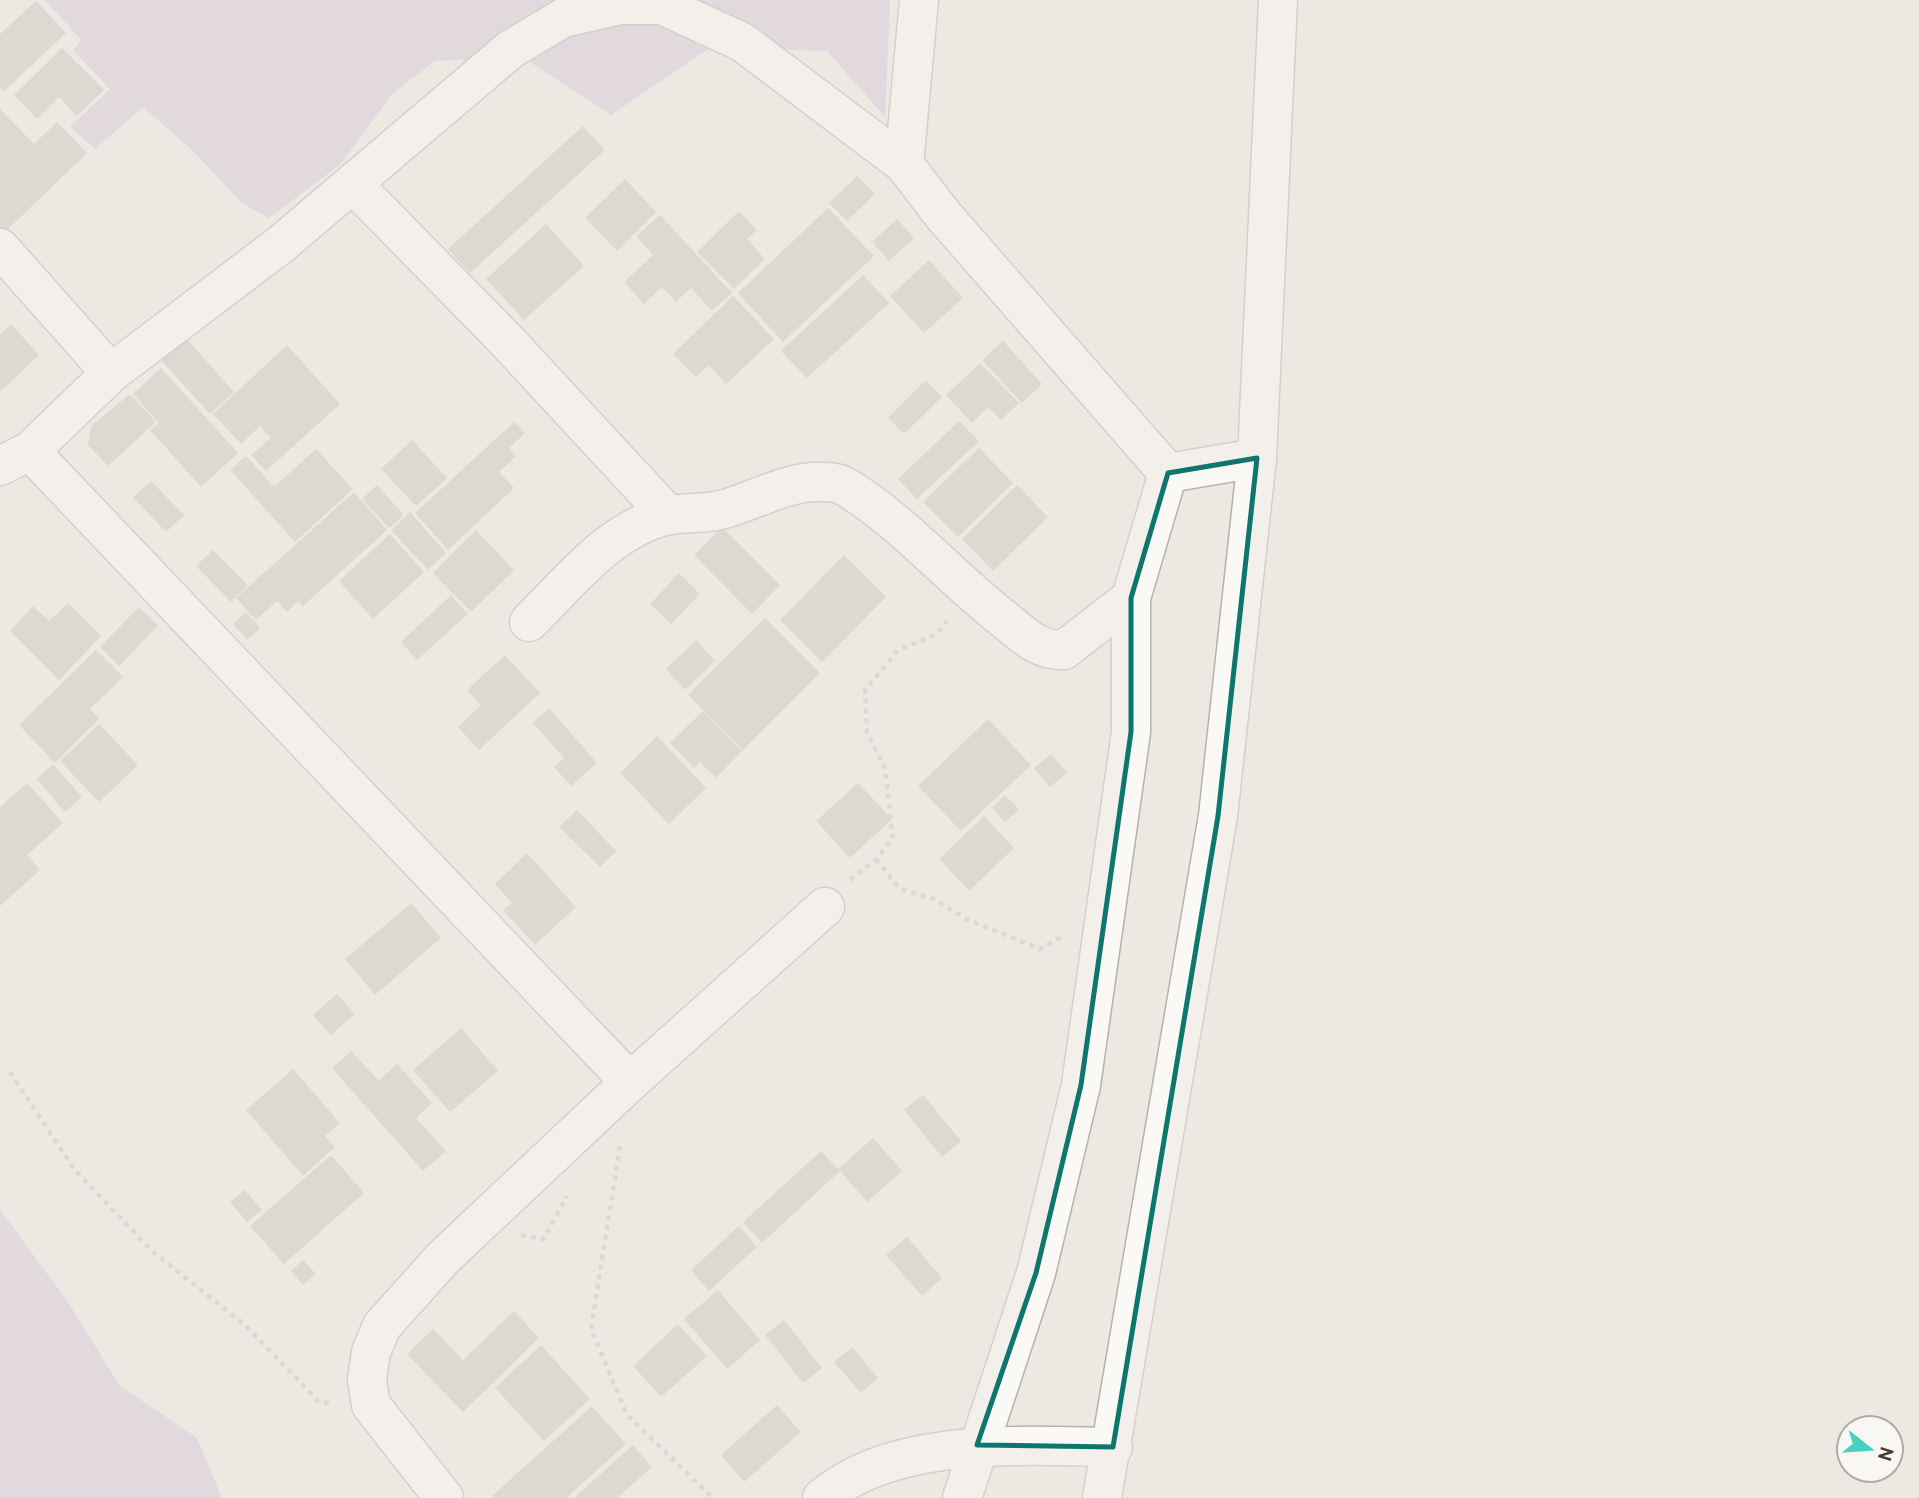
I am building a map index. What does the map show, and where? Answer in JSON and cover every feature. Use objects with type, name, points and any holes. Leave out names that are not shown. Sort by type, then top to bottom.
[{"type":"street","points":[[904,164],[919,0]]},
{"type":"street","points":[[1102,1498],[1113,1447],[1218,816],[1257,458],[1278,0]]},
{"type":"street","points":[[630,1082],[15,458],[111,373],[280,245],[511,49],[563,18],[620,5],[662,5],[742,42],[904,164],[943,215],[1168,473]]},
{"type":"street","points":[[354,184],[505,339],[667,515]]},
{"type":"street","points":[[0,248],[111,373]]},
{"type":"street","points":[[1168,473],[1257,458]]},
{"type":"street","points":[[962,1498],[977,1445],[1036,1273],[1066,1155],[1090,1028],[1131,732],[1132,598],[1168,473]]},
{"type":"street","points":[[529,622],[617,537],[638,524],[667,515],[724,510],[798,484],[825,482],[844,485],[885,516],[971,594],[1037,646],[1064,650],[1132,598]]},
{"type":"street","points":[[444,1498],[371,1405],[367,1380],[371,1352],[382,1326],[443,1258],[630,1082],[825,907]]},
{"type":"street","points":[[822,1498],[837,1485],[861,1472],[977,1445],[1113,1447]]},
{"type":"path","points":[[825,907],[844,884],[876,859],[893,839],[885,768],[867,733],[865,690],[898,650],[936,634],[971,594]]},
{"type":"path","points":[[876,859],[900,889],[934,899],[966,919],[1019,943],[1040,949],[1066,934],[1102,937]]},
{"type":"path","points":[[10,1072],[74,1168],[152,1251],[246,1325],[319,1402],[371,1405]]},
{"type":"path","points":[[630,1082],[591,1329],[627,1415],[713,1498]]},
{"type":"highlighted area","points":[[1257,458],[1218,816],[1113,1447],[977,1445],[1036,1273],[1081,1085],[1131,732],[1131,598],[1168,473]]},
{"type":"shaded area","points":[[45,0],[890,0],[885,117],[827,51],[711,47],[611,115],[522,57],[435,61],[392,94],[341,164],[269,218],[242,203],[193,151],[143,107],[95,149],[70,127],[110,89],[73,50],[81,40]]},
{"type":"shaded area","points":[[0,1210],[66,1299],[120,1386],[197,1438],[222,1498],[0,1498]]},
{"type":"building","points":[[36,1],[66,33],[4,91],[0,87],[0,34]]},
{"type":"building","points":[[62,48],[104,90],[77,116],[59,97],[37,119],[14,95]]},
{"type":"building","points":[[0,109],[34,144],[57,122],[87,153],[5,232],[0,227]]},
{"type":"building","points":[[583,126],[605,150],[470,273],[448,249]]},
{"type":"building","points":[[857,176],[875,194],[847,221],[829,203]]},
{"type":"building","points":[[625,179],[656,212],[617,251],[585,218]]},
{"type":"building","points":[[828,208],[874,256],[783,342],[738,293]]},
{"type":"building","points":[[739,211],[757,230],[747,239],[765,259],[734,289],[697,252]]},
{"type":"building","points":[[660,215],[732,293],[712,311],[691,288],[676,302],[662,287],[644,304],[624,282],[653,255],[636,236]]},
{"type":"building","points":[[897,219],[914,238],[889,261],[872,242]]},
{"type":"building","points":[[546,224],[584,266],[524,320],[486,279]]},
{"type":"building","points":[[929,260],[963,298],[924,333],[890,296]]},
{"type":"building","points":[[863,275],[889,303],[807,378],[781,351]]},
{"type":"building","points":[[733,296],[774,339],[726,384],[709,365],[696,377],[673,354]]},
{"type":"building","points":[[11,324],[39,355],[0,392],[0,335]]},
{"type":"building","points":[[185,337],[234,392],[210,414],[161,360]]},
{"type":"building","points":[[1003,341],[1042,384],[1022,403],[982,360]]},
{"type":"building","points":[[287,345],[340,404],[266,471],[251,455],[271,438],[260,426],[241,444],[213,414]]},
{"type":"building","points":[[980,363],[1019,403],[1001,420],[988,407],[972,423],[946,395]]},
{"type":"building","points":[[161,368],[238,453],[201,487],[150,430],[159,423],[133,394]]},
{"type":"building","points":[[926,380],[942,397],[904,434],[888,418]]},
{"type":"building","points":[[130,394],[156,422],[108,466],[88,445],[91,426]]},
{"type":"building","points":[[959,421],[979,441],[917,499],[898,479]]},
{"type":"building","points":[[514,422],[525,433],[509,448],[516,456],[499,472],[514,488],[448,550],[415,513]]},
{"type":"building","points":[[412,440],[447,478],[416,506],[381,469]]},
{"type":"building","points":[[979,448],[1013,483],[958,537],[923,502]]},
{"type":"building","points":[[316,449],[353,489],[295,542],[230,470],[246,456],[274,487]]},
{"type":"building","points":[[151,481],[184,515],[166,532],[133,497]]},
{"type":"building","points":[[377,485],[404,515],[389,528],[362,499]]},
{"type":"building","points":[[1017,485],[1048,517],[993,571],[962,539]]},
{"type":"building","points":[[354,492],[387,530],[303,606],[298,601],[287,612],[277,601],[256,620],[236,598]]},
{"type":"building","points":[[410,512],[446,553],[428,570],[391,530]]},
{"type":"building","points":[[722,527],[780,585],[752,614],[694,555]]},
{"type":"building","points":[[476,530],[514,570],[471,612],[433,573]]},
{"type":"building","points":[[390,534],[424,572],[373,619],[339,581]]},
{"type":"building","points":[[213,550],[248,585],[231,602],[196,566]]},
{"type":"building","points":[[844,555],[886,597],[822,662],[780,620]]},
{"type":"building","points":[[679,573],[700,594],[671,624],[650,604]]},
{"type":"building","points":[[451,595],[468,614],[417,660],[401,642]]},
{"type":"building","points":[[68,603],[101,636],[59,680],[10,631],[33,606],[49,621]]},
{"type":"building","points":[[139,607],[158,626],[119,666],[100,647]]},
{"type":"building","points":[[246,612],[260,628],[247,640],[233,624]]},
{"type":"building","points":[[765,618],[820,673],[743,750],[688,695]]},
{"type":"building","points":[[696,640],[715,661],[685,690],[666,669]]},
{"type":"building","points":[[96,650],[123,677],[90,709],[99,719],[55,763],[19,725]]},
{"type":"building","points":[[505,655],[540,693],[479,750],[458,727],[481,705],[467,690]]},
{"type":"building","points":[[549,708],[597,763],[571,786],[554,767],[564,758],[533,723]]},
{"type":"building","points":[[703,711],[742,751],[716,778],[700,762],[694,768],[670,743]]},
{"type":"building","points":[[988,719],[1031,765],[961,831],[918,786]]},
{"type":"building","points":[[99,724],[138,765],[99,802],[60,761]]},
{"type":"building","points":[[657,736],[706,788],[669,824],[620,773]]},
{"type":"building","points":[[1051,754],[1067,773],[1050,787],[1034,768]]},
{"type":"building","points":[[53,764],[82,797],[65,812],[37,779]]},
{"type":"building","points":[[27,783],[63,823],[27,855],[40,870],[0,906],[0,807]]},
{"type":"building","points":[[858,783],[892,819],[850,858],[816,821]]},
{"type":"building","points":[[1005,795],[1019,809],[1005,822],[992,808]]},
{"type":"building","points":[[577,810],[616,851],[600,867],[559,827]]},
{"type":"building","points":[[984,816],[1014,848],[969,891],[939,859]]},
{"type":"building","points":[[527,853],[576,907],[535,945],[503,910],[512,903],[495,884]]},
{"type":"building","points":[[411,903],[441,938],[375,995],[345,959]]},
{"type":"building","points":[[337,994],[355,1014],[331,1035],[313,1015]]},
{"type":"building","points":[[461,1028],[498,1071],[450,1112],[413,1070]]},
{"type":"building","points":[[351,1051],[379,1081],[397,1064],[432,1103],[416,1118],[446,1151],[423,1171],[332,1068]]},
{"type":"building","points":[[293,1069],[340,1123],[325,1136],[335,1147],[303,1176],[246,1110]]},
{"type":"building","points":[[923,1095],[961,1141],[942,1157],[904,1110]]},
{"type":"building","points":[[873,1138],[902,1171],[867,1202],[840,1171],[762,1243],[743,1222],[821,1151],[838,1169]]},
{"type":"building","points":[[331,1155],[364,1193],[284,1264],[250,1226]]},
{"type":"building","points":[[245,1190],[262,1210],[247,1222],[230,1202]]},
{"type":"building","points":[[739,1226],[757,1247],[709,1291],[691,1270]]},
{"type":"building","points":[[907,1237],[942,1278],[922,1296],[886,1255]]},
{"type":"building","points":[[303,1260],[316,1274],[303,1285],[291,1271]]},
{"type":"building","points":[[718,1290],[760,1340],[727,1369],[684,1319]]},
{"type":"building","points":[[514,1311],[539,1338],[463,1412],[407,1354],[433,1329],[463,1360]]},
{"type":"building","points":[[784,1320],[822,1368],[803,1383],[765,1335]]},
{"type":"building","points":[[678,1324],[707,1356],[661,1397],[633,1366]]},
{"type":"building","points":[[541,1345],[590,1399],[544,1441],[495,1388]]},
{"type":"building","points":[[852,1347],[878,1378],[861,1393],[834,1362]]},
{"type":"building","points":[[777,1405],[801,1432],[744,1482],[721,1455]]},
{"type":"building","points":[[592,1406],[626,1444],[566,1498],[492,1496]]},
{"type":"building","points":[[633,1445],[652,1467],[617,1498],[574,1498]]}]
